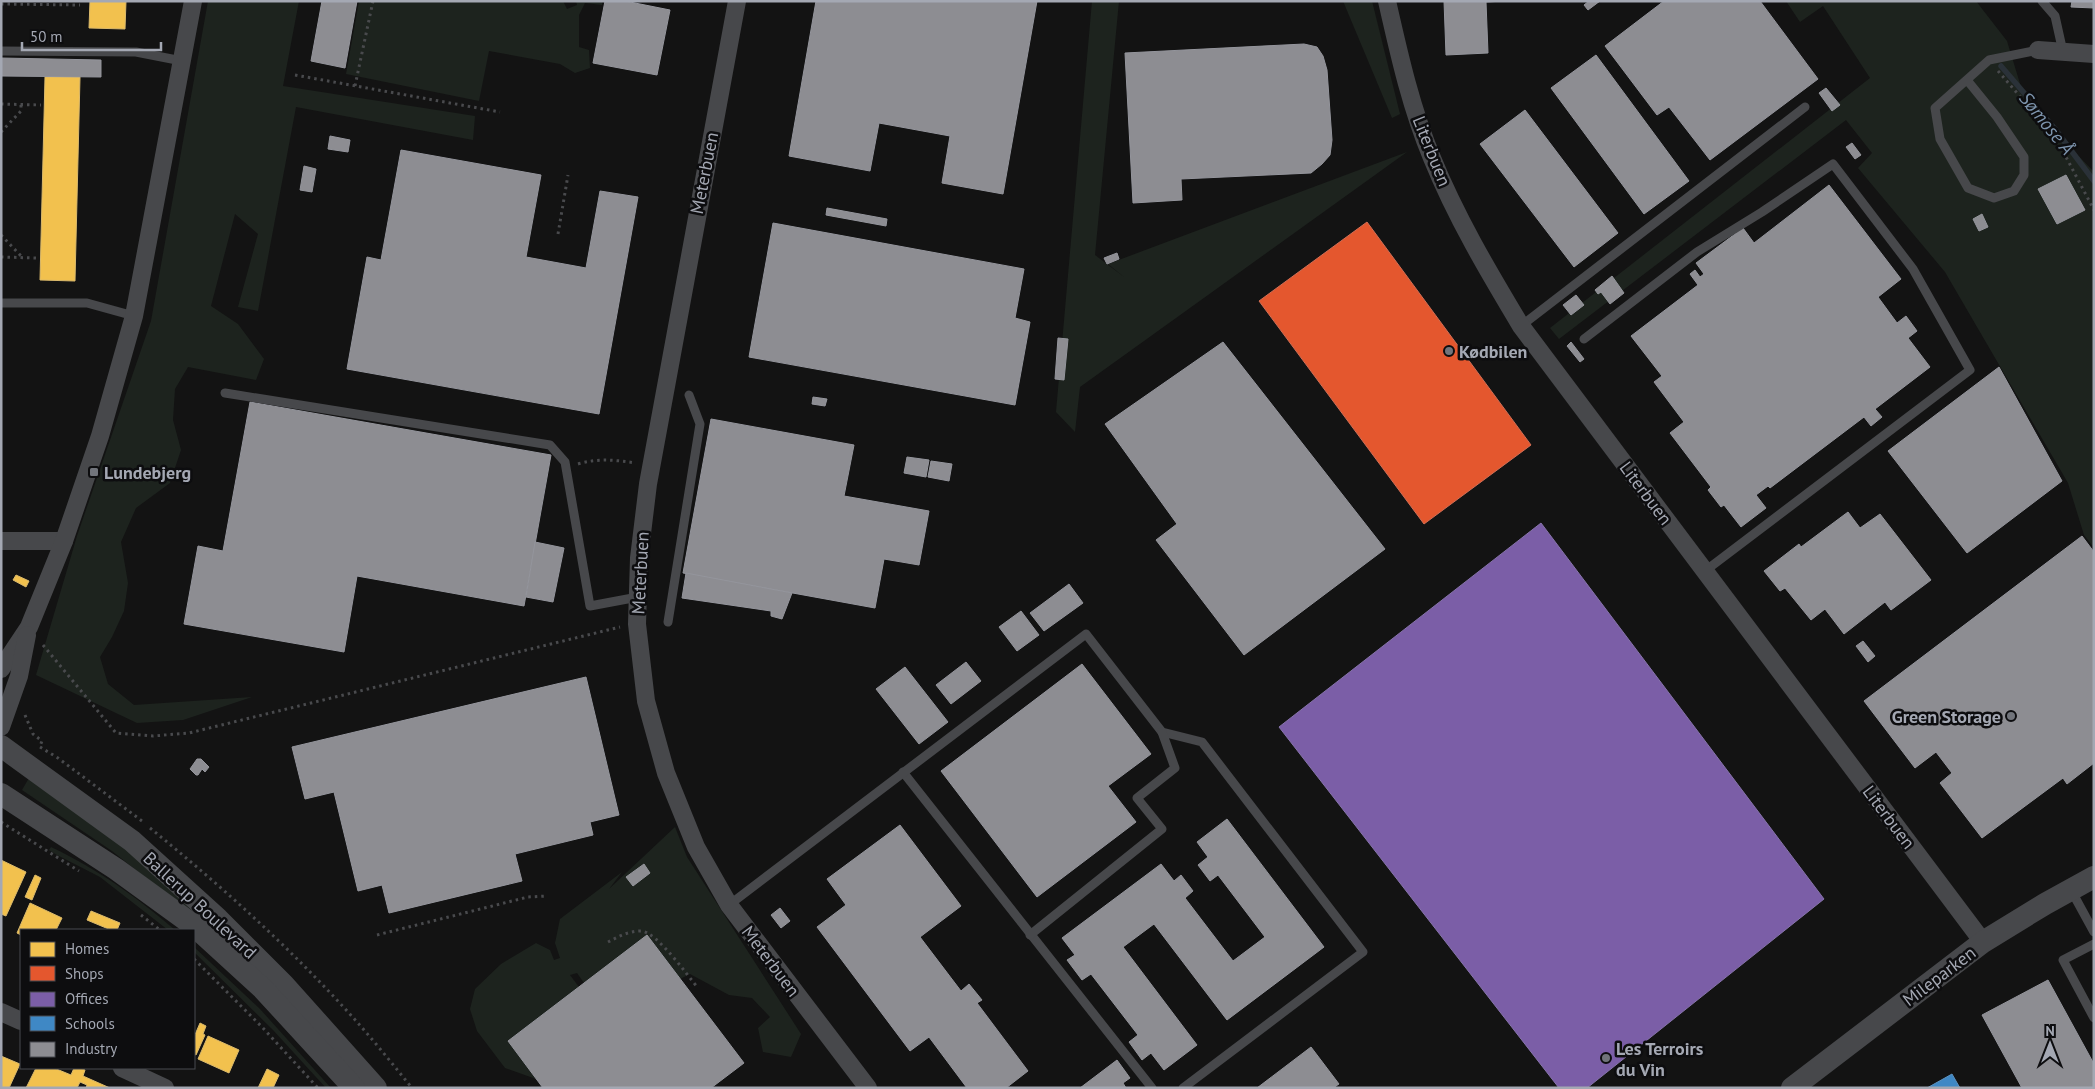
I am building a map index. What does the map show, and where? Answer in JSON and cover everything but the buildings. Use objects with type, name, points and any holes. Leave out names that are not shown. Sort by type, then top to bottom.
[{"type":"street","points":[[1,669],[28,627],[64,542],[100,436],[134,316],[193,1]]},
{"type":"street","name":"Meterbuen","points":[[736,1],[651,466],[638,558],[638,624],[646,701],[666,773],[696,848],[728,905],[868,1088]]},
{"type":"street","name":"Literbuen","points":[[1386,1],[1405,79],[1432,158],[1475,249],[1521,326],[1983,942]]},
{"type":"street","points":[[2038,50],[2094,54]]},
{"type":"street","points":[[1,541],[64,542]]},
{"type":"street","points":[[1,727],[19,676],[28,627]]},
{"type":"street","name":"Ballerup Boulevard","points":[[1,746],[132,841],[204,906],[284,985],[376,1088]]},
{"type":"street","name":"Ballerup Boulevard","points":[[1,794],[116,869],[193,925],[264,989],[354,1088]]},
{"type":"street","name":"Mileparken","points":[[1792,1088],[1983,942],[2044,904],[2094,877]]},
{"type":"street","points":[[1,1012],[20,1021]]},
{"type":"street","points":[[124,1069],[165,1088]]},
{"type":"lane","points":[[2042,1],[2055,16],[2063,52]]},
{"type":"lane","points":[[1967,80],[1997,117],[2024,157],[2024,175],[2014,191],[1994,198],[1968,188],[1940,139],[1935,108],[1989,60],[2038,50]]},
{"type":"lane","points":[[1,51],[136,52],[182,61]]},
{"type":"lane","points":[[1521,326],[1805,107]]},
{"type":"lane","points":[[1584,340],[1697,252],[1762,212],[1833,164],[1913,269],[1970,370],[1705,572]]},
{"type":"lane","points":[[1,304],[87,303],[134,316]]},
{"type":"lane","points":[[225,393],[550,445],[565,462],[590,606],[638,597]]},
{"type":"lane","points":[[668,622],[700,424],[689,395]]},
{"type":"lane","points":[[728,905],[1086,634],[1162,732],[1175,768],[1137,798],[1162,830],[1030,935]]},
{"type":"lane","points":[[1162,732],[1202,742],[1363,952],[1183,1088]]},
{"type":"lane","points":[[902,772],[1152,1088]]},
{"type":"lane","points":[[2070,890],[2094,932]]},
{"type":"lane","points":[[2094,944],[2063,960],[2094,1018]]},
{"type":"path","points":[[355,86],[373,1]]},
{"type":"path","points":[[1,4],[80,5]]},
{"type":"path","points":[[1989,60],[2056,138],[2094,210]]},
{"type":"path","points":[[295,75],[500,112]]},
{"type":"path","points":[[1,104],[41,105]]},
{"type":"path","points":[[1,132],[21,111],[21,105]]},
{"type":"path","points":[[558,234],[568,175]]},
{"type":"path","points":[[1,235],[23,258]]},
{"type":"path","points":[[1,258],[36,258]]},
{"type":"path","points":[[566,467],[595,459],[651,466]]},
{"type":"path","points":[[28,627],[116,733],[153,736],[189,733],[612,628],[638,624]]},
{"type":"path","points":[[10,703],[24,715],[32,734],[42,741],[40,746]]},
{"type":"path","points":[[1,822],[34,845],[86,875]]},
{"type":"path","points":[[377,935],[528,897],[547,896]]},
{"type":"path","points":[[134,909],[159,929]]},
{"type":"path","points":[[608,942],[624,934],[641,931],[647,933],[665,950],[698,988]]},
{"type":"path","points":[[195,960],[262,1027],[318,1088]]},
{"type":"shaded area","points":[[208,1],[299,1],[283,86],[475,116],[473,140],[296,107],[258,311],[238,307],[258,234],[235,214],[211,306],[238,324],[264,359],[256,380],[188,367],[175,389],[173,420],[181,450],[170,483],[136,508],[121,542],[128,583],[124,611],[100,657],[108,684],[134,705],[252,697],[183,720],[137,723],[36,675],[77,536],[151,321]]},
{"type":"shaded area","points":[[359,1],[563,1],[567,9],[577,5],[576,1],[602,1],[602,5],[585,3],[579,15],[579,47],[589,50],[590,68],[575,73],[560,64],[489,51],[479,101],[346,74]]},
{"type":"shaded area","points":[[1092,1],[1119,1],[1095,255],[1124,277],[1108,264],[1407,152],[1080,387],[1075,432],[1056,412]]},
{"type":"shaded area","points":[[1343,1],[1372,1],[1400,114],[1392,118]]},
{"type":"shaded area","points":[[1786,1],[1976,1],[2007,41],[2025,100],[2094,172],[2094,548],[2084,535],[2068,483],[1945,272],[1858,168],[1872,153],[1846,120],[1559,339],[1550,328],[1870,78],[1823,6],[1800,22]]},
{"type":"shaded area","points":[[29,778],[113,838],[214,924],[190,913],[112,851],[22,790]]},
{"type":"shaded area","points":[[675,827],[687,857],[801,1034],[791,1057],[763,1052],[758,1028],[770,1017],[752,998],[729,995],[690,974],[680,979],[647,936],[584,983],[577,973],[570,975],[579,987],[508,1041],[536,1079],[505,1068],[477,1031],[470,1009],[475,989],[501,964],[536,943],[550,950],[554,960],[560,958],[555,943],[560,919],[622,872],[609,889]]},
{"type":"shaded area","points":[[51,847],[116,884],[174,929],[167,929],[100,877],[49,850]]},
{"type":"shaded area","points":[[195,948],[260,1009],[331,1088],[326,1088],[273,1030],[195,953]]},
{"type":"waterway","name":"Sømose Å","points":[[2001,66],[2055,129],[2094,181]]},
{"type":"place","name":"Kødbilen","points":[[1449,351]]},
{"type":"place","name":"Lundebjerg","points":[[94,472]]},
{"type":"place","name":"Green Storage","points":[[2011,716]]},
{"type":"place","name":"Les Terroirs du Vin","points":[[1606,1058]]}]
